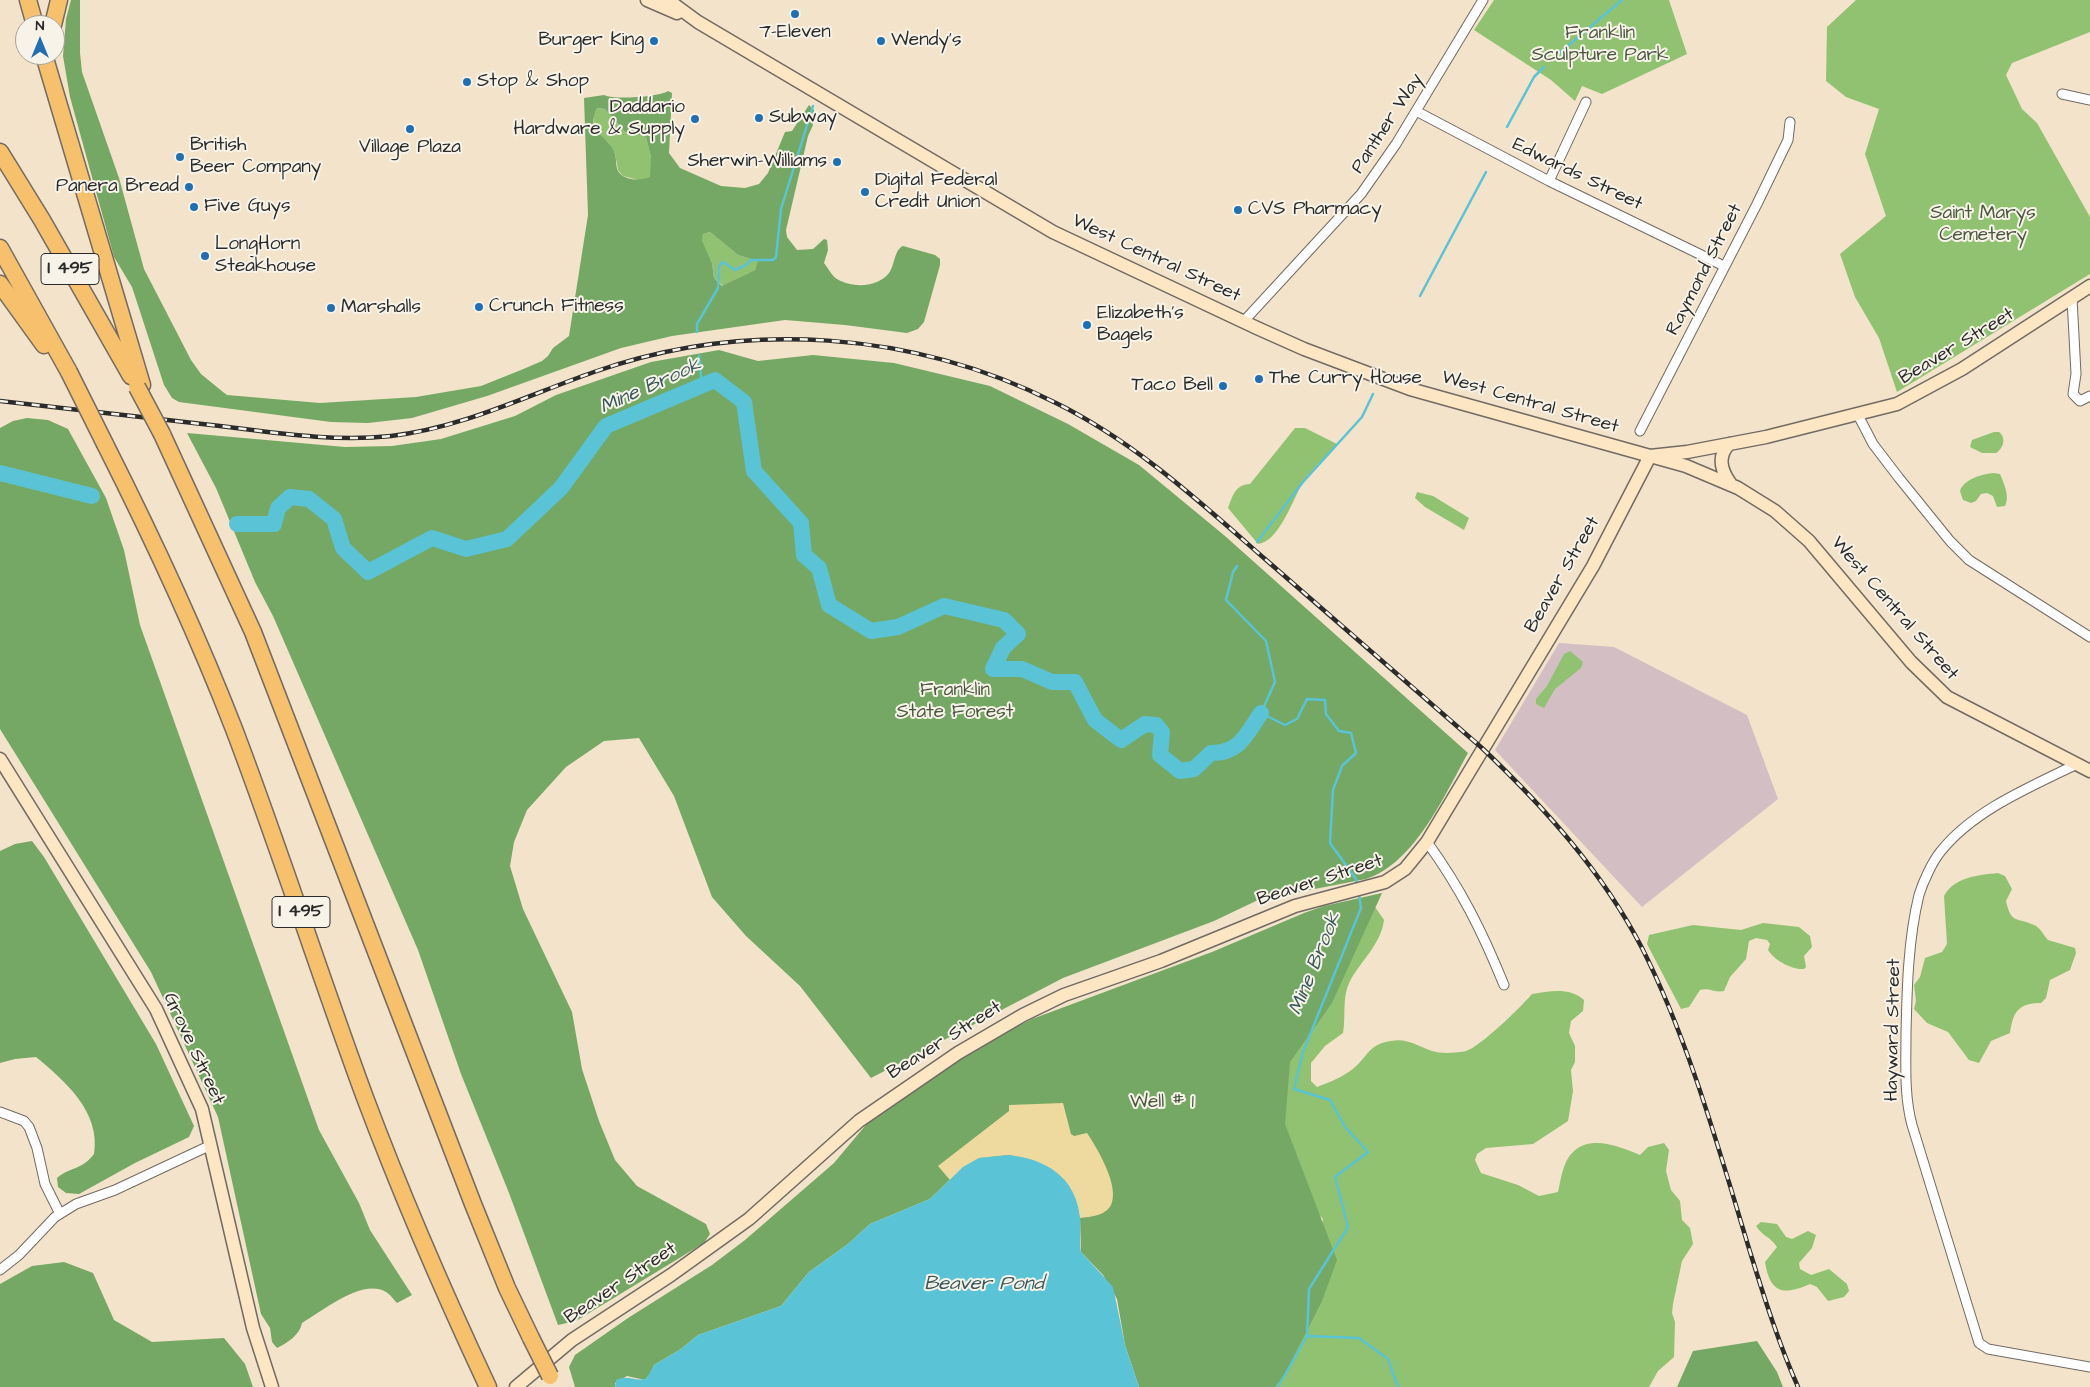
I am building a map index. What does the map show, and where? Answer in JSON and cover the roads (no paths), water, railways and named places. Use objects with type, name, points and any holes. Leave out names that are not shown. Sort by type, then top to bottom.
[{"type":"highway","points":[[28,0],[32,15]]},
{"type":"highway","points":[[55,15],[59,0]]},
{"type":"highway","points":[[47,65],[139,386]]},
{"type":"highway","points":[[53,65],[58,103]]},
{"type":"highway","name":"I 495","points":[[0,152],[139,386],[253,632],[472,1204],[507,1288],[552,1382]]},
{"type":"highway","name":"I 495","points":[[0,248],[95,424],[180,598],[229,717],[286,871],[364,1095],[410,1208],[487,1386]]},
{"type":"highway","points":[[0,284],[67,373]]},
{"type":"main road","name":"West Central Street","points":[[647,0],[698,22]]},
{"type":"main road","name":"West Central Street","points":[[668,0],[698,22],[1053,232],[1304,349],[1410,389],[1698,470],[1730,483],[1774,511],[1809,541],[1911,662],[1947,697],[2090,771]]},
{"type":"main road","name":"Beaver Street","points":[[516,1387],[572,1340],[671,1275],[749,1219],[859,1121],[958,1052],[1023,1015],[1064,995],[1160,961],[1295,906],[1380,884],[1400,873],[1427,842],[1593,566],[1650,456],[1729,444],[1858,415],[1896,404],[1926,391],[2090,286]]},
{"type":"main road","points":[[1729,444],[1722,453],[1721,463],[1730,483]]},
{"type":"main road","name":"Grove Street","points":[[0,759],[156,1009],[198,1098],[211,1145],[248,1308],[272,1387]]},
{"type":"street","name":"Panther Way","points":[[1244,321],[1353,205],[1416,111],[1483,0]]},
{"type":"street","points":[[2062,94],[2090,100]]},
{"type":"street","points":[[1549,180],[1586,102]]},
{"type":"street","name":"Edwards Street","points":[[1416,111],[1549,180],[1724,266]]},
{"type":"street","name":"Raymond Street","points":[[1640,431],[1788,140],[1790,122]]},
{"type":"street","points":[[2072,298],[2076,374],[2073,394],[2080,401],[2089,397]]},
{"type":"street","points":[[1858,415],[1873,444],[1899,478],[1950,541],[1969,560],[2090,637]]},
{"type":"street","name":"Hayward Street","points":[[2077,764],[2016,795],[1964,827],[1940,852],[1932,865],[1919,894],[1913,929],[1907,1001],[1906,1096],[1912,1125],[1979,1343],[1988,1349],[2090,1367]]},
{"type":"street","points":[[1427,842],[1455,882],[1486,941],[1504,984]]},
{"type":"street","points":[[0,1112],[24,1120],[29,1127],[37,1148],[45,1184],[60,1214]]},
{"type":"street","points":[[0,1270],[4,1269],[60,1214],[76,1204],[114,1190],[211,1145]]},
{"type":"water","name":"Beaver Pond","points":[[1009,1155],[1023,1157],[1047,1166],[1066,1181],[1072,1191],[1080,1218],[1081,1252],[1113,1287],[1125,1345],[1139,1387],[615,1387],[616,1380],[620,1378],[639,1380],[647,1378],[654,1365],[681,1349],[698,1335],[781,1306],[809,1272],[848,1244],[870,1224],[930,1199],[963,1167],[979,1158]]},
{"type":"waterway","points":[[1556,56],[1622,0]]},
{"type":"waterway","points":[[1507,127],[1534,77],[1544,67]]},
{"type":"waterway","points":[[697,332],[697,324],[718,288],[719,266],[723,262],[735,270],[746,265],[751,260],[773,260],[776,257],[781,209],[813,106]]},
{"type":"waterway","points":[[1420,296],[1486,172]]},
{"type":"waterway","points":[[699,356],[702,386]]},
{"type":"waterway","name":"Mine Brook","points":[[237,524],[274,524],[278,508],[290,497],[309,499],[334,519],[343,548],[368,572],[432,538],[466,549],[507,539],[561,488],[606,426],[715,380],[744,402],[754,471],[801,523],[804,555],[819,568],[829,605],[871,631],[898,627],[944,606],[1004,620],[1018,634],[1003,648],[993,669],[1022,669],[1052,682],[1075,682],[1095,720],[1121,740],[1145,724],[1156,725],[1162,732],[1160,755],[1180,771],[1194,769],[1211,753],[1229,750],[1236,746],[1261,713]]},
{"type":"waterway","points":[[1257,542],[1303,482],[1362,417],[1373,394]]},
{"type":"waterway","name":"Mine Brook","points":[[0,473],[92,496]]},
{"type":"waterway","name":"Mine Brook","points":[[1237,566],[1233,572],[1226,600],[1266,641],[1275,682],[1261,713],[1285,725],[1297,719],[1307,699],[1325,700],[1326,714],[1339,731],[1351,733],[1356,753],[1342,766],[1333,790],[1330,843],[1356,879],[1357,886]]},
{"type":"waterway","name":"Mine Brook","points":[[1359,894],[1361,908],[1303,1052],[1294,1089],[1330,1100],[1345,1127],[1368,1152],[1335,1177],[1348,1227],[1309,1289],[1307,1336],[1359,1338],[1388,1359],[1398,1387]]},
{"type":"waterway","points":[[1278,1387],[1307,1336]]},
{"type":"railway","points":[[0,401],[284,434],[370,438],[417,432],[443,426],[494,410],[594,372],[651,355],[710,344],[769,340],[828,341],[887,348],[945,360],[1001,379],[1056,403],[1140,454],[1191,495],[1482,748],[1528,793],[1590,866],[1609,893],[1642,948],[1675,1022],[1703,1099],[1767,1305],[1798,1387]]},
{"type":"place","name":"7-Eleven","points":[[795,14]]},
{"type":"place","name":"Burger King","points":[[654,41]]},
{"type":"place","name":"Wendy's","points":[[881,41]]},
{"type":"place","name":"Stop & Shop","points":[[467,82]]},
{"type":"place","name":"Subway","points":[[759,118]]},
{"type":"place","name":"Daddario Hardware & Supply","points":[[695,119]]},
{"type":"place","name":"Village Plaza","points":[[410,129]]},
{"type":"place","name":"British Beer Company","points":[[180,157]]},
{"type":"place","name":"Sherwin-Williams","points":[[837,162]]},
{"type":"place","name":"Panera Bread","points":[[189,187]]},
{"type":"place","name":"Digital Federal Credit Union","points":[[865,192]]},
{"type":"place","name":"Five Guys","points":[[194,207]]},
{"type":"place","name":"CVS Pharmacy","points":[[1238,210]]},
{"type":"place","name":"LongHorn Steakhouse","points":[[205,256]]},
{"type":"place","name":"Crunch Fitness","points":[[479,307]]},
{"type":"place","name":"Marshalls","points":[[331,308]]},
{"type":"place","name":"Elizabeth's Bagels","points":[[1087,325]]},
{"type":"place","name":"The Curry House","points":[[1259,379]]},
{"type":"place","name":"Taco Bell","points":[[1223,386]]},
{"type":"park label","name":"Franklin Sculpture Park","points":[[1600,45]]},
{"type":"park label","name":"Saint Marys Cemetery","points":[[1983,225]]},
{"type":"park label","name":"Franklin State Forest","points":[[955,702]]},
{"type":"park label","name":"Well # 1","points":[[1162,1103]]}]
